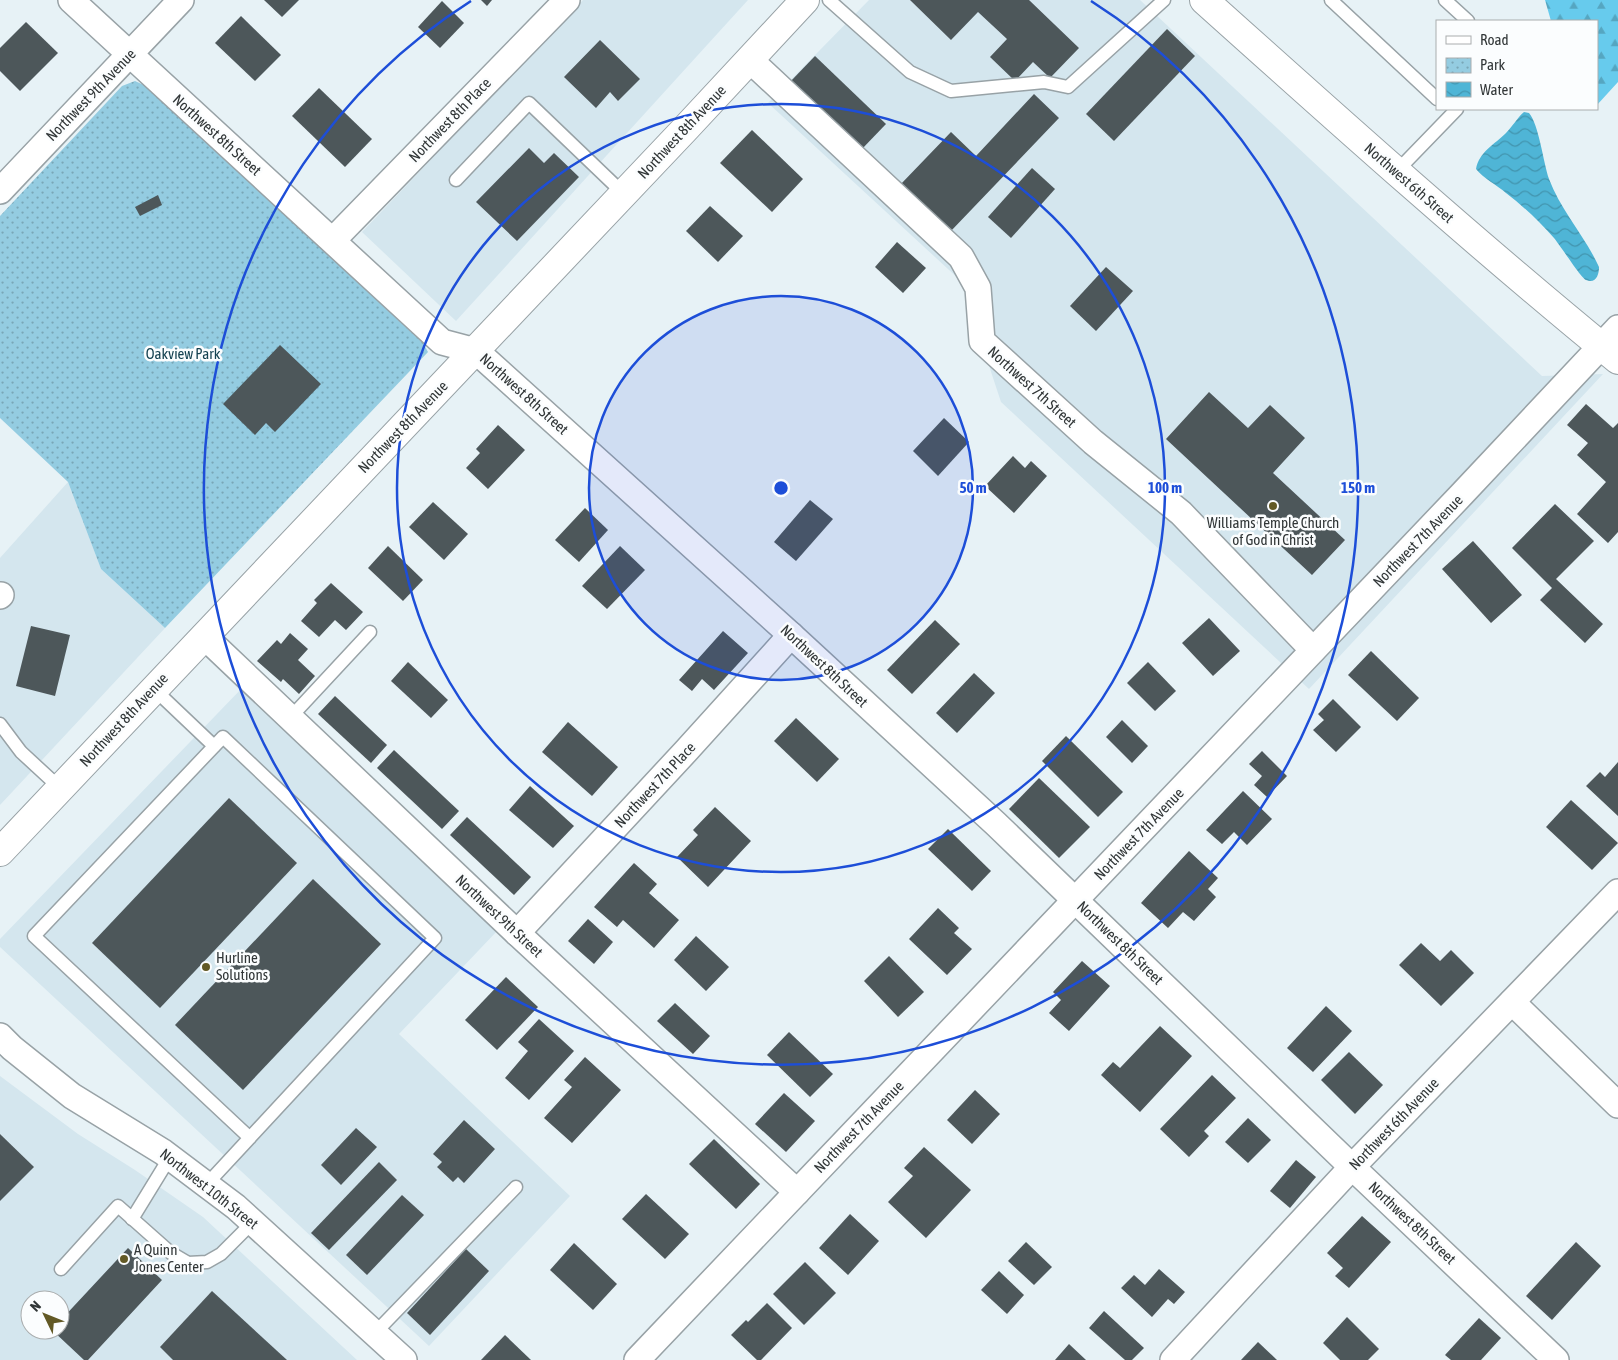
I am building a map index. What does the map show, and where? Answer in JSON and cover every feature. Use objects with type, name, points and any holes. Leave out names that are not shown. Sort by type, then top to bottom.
[{"type":"street","name":"Northwest 8th Street","points":[[71,0],[442,342],[476,351],[791,635],[996,824],[1352,1167],[1556,1360]]},
{"type":"street","name":"Northwest 9th Avenue","points":[[0,191],[181,0]]},
{"type":"street","name":"Northwest 8th Place","points":[[333,240],[567,0]]},
{"type":"street","name":"Northwest 8th Avenue","points":[[0,852],[476,351],[805,0]]},
{"type":"street","name":"Northwest 6th Street","points":[[1204,0],[1396,172],[1612,345]]},
{"type":"street","name":"Northwest 7th Street","points":[[750,60],[961,257],[978,288],[982,341],[1092,442],[1181,513],[1313,650]]},
{"type":"street","name":"Northwest 7th Avenue","points":[[637,1360],[1469,487],[1612,345]]},
{"type":"street","name":"Northwest 7th Place","points":[[517,933],[686,752],[791,635]]},
{"type":"street","name":"Northwest 9th Street","points":[[204,636],[517,933],[796,1192]]},
{"type":"street","name":"Northwest 6th Avenue","points":[[1173,1360],[1352,1167],[1618,892]]},
{"type":"street","points":[[1512,1002],[1618,1104]]},
{"type":"street","name":"Northwest 10th Street","points":[[0,1036],[12,1048],[72,1096],[170,1157],[207,1184],[253,1222],[404,1360]]},
{"type":"lane","points":[[829,0],[910,72],[951,91],[1044,82],[1068,87],[1164,0]]},
{"type":"lane","points":[[1331,0],[1436,98]]},
{"type":"lane","points":[[1445,0],[1467,20]]},
{"type":"lane","points":[[456,180],[529,103],[624,194]]},
{"type":"lane","points":[[1396,172],[1452,110]]},
{"type":"lane","points":[[290,718],[370,632]]},
{"type":"lane","points":[[154,689],[214,746]]},
{"type":"lane","points":[[0,724],[21,752],[60,788]]},
{"type":"lane","points":[[207,1184],[250,1138],[435,938],[222,737],[34,936],[250,1138]]},
{"type":"lane","points":[[132,1219],[170,1157]]},
{"type":"lane","points":[[375,1333],[516,1186]]},
{"type":"lane","points":[[61,1269],[118,1206],[171,1253],[188,1262],[207,1262],[221,1254],[253,1222]]},
{"type":"shaded area","points":[[583,0],[748,0],[456,321],[362,232]]},
{"type":"shaded area","points":[[869,0],[1140,0],[1542,376],[1603,374],[1309,689],[1001,402],[961,281],[768,103]]},
{"type":"shaded area","points":[[68,482],[101,569],[165,628],[0,805],[0,558]]},
{"type":"shaded area","points":[[244,686],[499,929],[399,1034],[570,1196],[429,1346],[0,947],[0,939]]},
{"type":"shaded area","name":"A Quinn Jones Center","points":[[0,1076],[78,1134],[135,1170],[203,1217],[357,1360],[0,1360]]},
{"type":"green space","points":[[1545,0],[1618,0],[1618,82],[1598,104],[1598,20],[1551,20]]},
{"type":"green space","name":"Oakview Park","points":[[135,81],[146,86],[423,343],[428,352],[165,628],[101,569],[68,482],[0,418],[0,216],[122,86]]},
{"type":"water","points":[[1524,112],[1529,113],[1536,126],[1549,179],[1554,191],[1599,267],[1598,276],[1595,280],[1589,281],[1583,278],[1554,238],[1537,220],[1476,169],[1484,153],[1506,133]]},
{"type":"building","points":[[264,0],[299,0],[282,17]]},
{"type":"building","points":[[481,0],[492,0],[487,6]]},
{"type":"building","points":[[910,0],[1029,0],[1079,48],[1050,78],[1033,62],[1015,81],[990,57],[1007,39],[978,12],[951,40]]},
{"type":"building","points":[[442,1],[464,23],[440,48],[418,27]]},
{"type":"building","points":[[241,16],[281,55],[255,81],[215,43]]},
{"type":"building","points":[[26,22],[58,53],[20,91],[0,71],[0,48]]},
{"type":"building","points":[[1167,29],[1195,56],[1114,141],[1086,114]]},
{"type":"building","points":[[600,40],[640,79],[618,101],[610,92],[596,108],[564,77]]},
{"type":"building","points":[[815,56],[886,124],[861,150],[790,82]]},
{"type":"building","points":[[319,88],[372,139],[345,167],[292,116]]},
{"type":"building","points":[[1034,94],[1059,118],[950,232],[900,185],[951,132],[976,156]]},
{"type":"building","points":[[752,130],[803,179],[772,212],[720,163]]},
{"type":"building","points":[[529,148],[544,163],[554,153],[579,177],[517,241],[476,202]]},
{"type":"building","points":[[1032,168],[1055,189],[1011,238],[988,217]]},
{"type":"building","points":[[158,195],[162,205],[140,216],[135,207]]},
{"type":"building","points":[[710,206],[743,236],[718,262],[686,231]]},
{"type":"building","points":[[897,242],[926,268],[903,293],[875,267]]},
{"type":"building","points":[[1106,267],[1133,291],[1096,331],[1070,306]]},
{"type":"building","points":[[280,345],[321,384],[275,432],[266,423],[255,435],[223,404]]},
{"type":"building","name":"Williams Temple Church of God in Christ","points":[[1209,392],[1248,428],[1270,405],[1305,438],[1273,473],[1345,540],[1312,575],[1166,439]]},
{"type":"building","points":[[1586,404],[1613,428],[1618,423],[1618,532],[1608,543],[1577,514],[1606,482],[1577,455],[1588,443],[1567,425]]},
{"type":"building","points":[[944,418],[969,442],[938,476],[913,451]]},
{"type":"building","points":[[498,425],[525,450],[488,489],[466,468],[480,453],[476,449]]},
{"type":"building","points":[[1013,456],[1025,468],[1031,461],[1047,476],[1014,513],[985,486]]},
{"type":"building","points":[[810,500],[833,519],[796,561],[774,542]]},
{"type":"building","points":[[433,502],[468,534],[444,560],[409,527]]},
{"type":"building","points":[[1555,504],[1594,541],[1556,579],[1603,624],[1585,643],[1540,600],[1552,588],[1512,548]]},
{"type":"building","points":[[585,508],[608,530],[579,562],[555,540]]},
{"type":"building","points":[[1473,541],[1522,595],[1491,623],[1442,569]]},
{"type":"building","points":[[388,546],[423,580],[403,601],[368,568]]},
{"type":"building","points":[[620,546],[645,570],[607,609],[582,586]]},
{"type":"building","points":[[331,583],[363,612],[346,630],[335,620],[319,637],[301,621],[317,603],[314,600]]},
{"type":"building","points":[[1209,618],[1240,651],[1213,676],[1182,643]]},
{"type":"building","points":[[935,620],[960,644],[912,694],[887,670]]},
{"type":"building","points":[[31,626],[70,635],[55,696],[16,686]]},
{"type":"building","points":[[723,631],[748,653],[714,690],[702,679],[692,691],[679,680]]},
{"type":"building","points":[[290,633],[308,649],[298,660],[315,676],[299,694],[283,679],[281,682],[257,661],[277,640],[281,644]]},
{"type":"building","points":[[1371,651],[1419,698],[1397,721],[1348,675]]},
{"type":"building","points":[[408,662],[448,700],[431,718],[391,681]]},
{"type":"building","points":[[1148,662],[1176,691],[1155,711],[1127,683]]},
{"type":"building","points":[[974,673],[995,693],[957,733],[936,713]]},
{"type":"building","points":[[335,696],[387,745],[371,763],[318,714]]},
{"type":"building","points":[[1333,699],[1361,727],[1336,752],[1313,730],[1324,720],[1318,714]]},
{"type":"building","points":[[796,718],[839,759],[817,782],[774,741]]},
{"type":"building","points":[[1122,720],[1148,746],[1132,763],[1106,737]]},
{"type":"building","points":[[568,722],[618,767],[592,796],[542,752]]},
{"type":"building","points":[[1066,736],[1123,792],[1098,817],[1042,761]]},
{"type":"building","points":[[394,750],[459,811],[442,829],[377,768]]},
{"type":"building","points":[[1262,751],[1287,776],[1267,797],[1254,785],[1262,776],[1249,764]]},
{"type":"building","points":[[1618,762],[1618,816],[1586,786],[1600,772],[1605,777]]},
{"type":"building","points":[[1039,778],[1090,827],[1059,858],[1009,809]]},
{"type":"building","points":[[530,786],[574,826],[553,848],[509,810]]},
{"type":"building","points":[[1243,791],[1272,819],[1247,845],[1234,832],[1222,844],[1206,830]]},
{"type":"building","points":[[229,798],[297,863],[160,1008],[92,943]]},
{"type":"building","points":[[1571,800],[1618,843],[1592,870],[1546,827]]},
{"type":"building","points":[[715,807],[751,841],[708,887],[677,857],[698,835],[693,830]]},
{"type":"building","points":[[467,817],[531,877],[514,895],[450,835]]},
{"type":"building","points":[[948,829],[991,871],[972,891],[928,849]]},
{"type":"building","points":[[1189,851],[1218,878],[1208,889],[1216,897],[1194,921],[1183,912],[1168,928],[1141,903]]},
{"type":"building","points":[[634,863],[657,884],[649,893],[679,920],[654,948],[623,920],[617,927],[594,907]]},
{"type":"building","points":[[313,879],[381,944],[243,1090],[175,1025]]},
{"type":"building","points":[[938,908],[959,928],[954,933],[972,949],[947,975],[909,939]]},
{"type":"building","points":[[588,919],[613,942],[594,964],[568,941]]},
{"type":"building","points":[[696,936],[729,967],[706,991],[674,960]]},
{"type":"building","points":[[1421,943],[1440,961],[1451,950],[1474,973],[1441,1006],[1399,965]]},
{"type":"building","points":[[889,956],[924,992],[898,1017],[864,981]]},
{"type":"building","points":[[1082,961],[1110,986],[1069,1031],[1049,1013],[1061,1000],[1053,992]]},
{"type":"building","points":[[506,977],[538,1007],[497,1050],[465,1020]]},
{"type":"building","points":[[675,1003],[710,1036],[693,1054],[657,1021]]},
{"type":"building","points":[[1326,1006],[1352,1031],[1313,1072],[1287,1048]]},
{"type":"building","points":[[539,1019],[574,1051],[529,1100],[505,1078],[528,1051],[518,1042]]},
{"type":"building","points":[[1160,1026],[1192,1056],[1140,1112],[1101,1075],[1113,1062],[1120,1068]]},
{"type":"building","points":[[789,1032],[833,1074],[810,1097],[767,1055]]},
{"type":"building","points":[[1349,1052],[1383,1085],[1355,1114],[1321,1080]]},
{"type":"building","points":[[585,1057],[621,1090],[572,1143],[544,1118],[572,1087],[564,1080]]},
{"type":"building","points":[[1212,1075],[1236,1098],[1204,1131],[1209,1136],[1189,1157],[1160,1129]]},
{"type":"building","points":[[975,1090],[1000,1114],[972,1144],[947,1120]]},
{"type":"building","points":[[784,1093],[815,1121],[786,1152],[755,1124]]},
{"type":"building","points":[[1248,1118],[1271,1140],[1248,1163],[1225,1142]]},
{"type":"building","points":[[464,1120],[495,1149],[464,1183],[458,1177],[453,1182],[437,1167],[442,1162],[433,1154]]},
{"type":"building","points":[[356,1128],[377,1147],[341,1185],[321,1165]]},
{"type":"building","points":[[0,1134],[34,1167],[0,1201]]},
{"type":"building","points":[[714,1139],[760,1184],[736,1209],[689,1164]]},
{"type":"building","points":[[924,1147],[971,1190],[926,1238],[888,1202],[913,1176],[904,1168]]},
{"type":"building","points":[[1296,1160],[1316,1177],[1290,1208],[1270,1191]]},
{"type":"building","points":[[379,1162],[397,1180],[329,1250],[311,1233]]},
{"type":"building","points":[[646,1194],[689,1234],[665,1259],[622,1219]]},
{"type":"building","points":[[402,1195],[424,1215],[367,1275],[346,1255]]},
{"type":"building","points":[[850,1214],[879,1241],[848,1275],[819,1248]]},
{"type":"building","points":[[1362,1216],[1391,1242],[1349,1288],[1335,1276],[1343,1268],[1327,1253]]},
{"type":"building","points":[[1026,1242],[1052,1267],[1034,1285],[1008,1261]]},
{"type":"building","points":[[1576,1242],[1601,1266],[1552,1320],[1526,1296]]},
{"type":"building","points":[[574,1243],[617,1284],[593,1310],[550,1270]]},
{"type":"building","points":[[128,1248],[162,1280],[88,1360],[84,1360],[63,1340],[70,1340],[70,1310]]},
{"type":"building","points":[[466,1249],[489,1271],[430,1335],[407,1313]]},
{"type":"building","points":[[805,1262],[836,1293],[804,1325],[773,1294]]},
{"type":"building","points":[[1159,1269],[1185,1292],[1174,1304],[1168,1299],[1152,1317],[1121,1288],[1134,1275],[1145,1285]]},
{"type":"building","points":[[999,1271],[1024,1295],[1007,1314],[981,1290]]},
{"type":"building","points":[[212,1291],[287,1360],[173,1360],[160,1347]]},
{"type":"building","points":[[767,1303],[792,1328],[761,1360],[757,1360],[731,1335],[746,1320],[748,1322]]},
{"type":"building","points":[[1104,1311],[1144,1348],[1132,1360],[1125,1360],[1089,1328]]},
{"type":"building","points":[[1347,1317],[1379,1349],[1368,1360],[1340,1360],[1323,1343]]},
{"type":"building","points":[[1479,1318],[1501,1338],[1481,1360],[1451,1360],[1445,1355]]},
{"type":"building","points":[[505,1335],[531,1360],[481,1360]]},
{"type":"building","points":[[1258,1342],[1277,1360],[1241,1360]]},
{"type":"building","points":[[1069,1344],[1086,1360],[1055,1360]]},
{"type":"place","name":"Williams Temple Church of God in Christ","points":[[1273,506]]},
{"type":"place","name":"Hurline Solutions","points":[[206,967]]},
{"type":"place","name":"A Quinn Jones Center","points":[[124,1259]]}]
